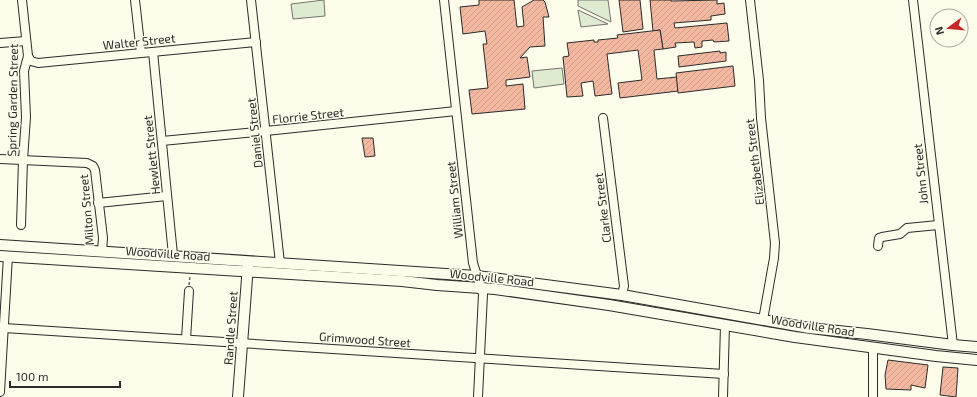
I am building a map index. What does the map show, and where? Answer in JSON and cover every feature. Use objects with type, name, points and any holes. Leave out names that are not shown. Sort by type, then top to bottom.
[{"type":"main road","name":"Woodville Road","points":[[0,245],[477,276],[622,294],[809,328],[868,334],[953,346],[977,347]]},
{"type":"main road","name":"Woodville Road","points":[[4,256],[402,281],[481,288],[609,305],[795,337],[977,360]]},
{"type":"main road","name":"Randle Street","points":[[238,397],[248,261]]},
{"type":"street","name":"Spring Garden Street","points":[[21,225],[26,117],[24,70],[28,56],[22,0]]},
{"type":"street","points":[[135,0],[141,53]]},
{"type":"street","name":"Daniel Street","points":[[251,0],[280,263]]},
{"type":"street","name":"William Street","points":[[444,0],[473,263],[483,294],[478,397]]},
{"type":"street","name":"Elizabeth Street","points":[[750,0],[775,243],[774,258],[763,320]]},
{"type":"street","name":"John Street","points":[[913,0],[953,346]]},
{"type":"street","points":[[0,43],[26,41]]},
{"type":"street","name":"Walter Street","points":[[28,56],[31,61],[38,63],[256,42]]},
{"type":"street","name":"Hewlett Street","points":[[153,52],[173,256]]},
{"type":"street","name":"Florrie Street","points":[[162,141],[456,111]]},
{"type":"street","name":"Clarke Street","points":[[603,118],[624,286],[622,294]]},
{"type":"street","name":"Milton Street","points":[[0,159],[87,163],[93,166],[95,170],[103,238],[102,251]]},
{"type":"street","points":[[98,203],[167,196]]},
{"type":"street","points":[[878,246],[880,238],[900,234],[907,228],[938,225]]},
{"type":"street","points":[[0,392],[4,328],[4,256]]},
{"type":"street","points":[[186,339],[189,290]]},
{"type":"street","points":[[723,397],[725,324]]},
{"type":"street","name":"Grimwood Street","points":[[4,328],[724,374]]},
{"type":"street","points":[[873,348],[873,397]]},
{"type":"green space","points":[[324,0],[325,16],[293,19],[291,4]]},
{"type":"green space","points":[[578,0],[608,0],[611,22],[578,6]]},
{"type":"green space","points":[[578,10],[608,24],[581,27]]},
{"type":"green space","points":[[562,68],[564,84],[534,88],[532,71]]},
{"type":"building","points":[[479,0],[514,0],[517,27],[524,26],[522,7],[534,0],[543,0],[545,2],[549,17],[543,17],[545,46],[530,47],[520,58],[527,57],[530,77],[506,80],[506,86],[523,84],[525,109],[472,114],[469,90],[488,88],[483,44],[487,44],[485,31],[463,34],[460,7],[479,5]]},
{"type":"building","points":[[619,0],[640,0],[643,29],[623,32]]},
{"type":"building","points":[[650,0],[717,0],[717,4],[724,3],[725,14],[711,16],[711,20],[674,23],[675,28],[727,23],[729,41],[702,41],[702,47],[695,48],[694,42],[675,43],[676,47],[663,49],[660,30],[653,31]]},
{"type":"building","points":[[660,30],[663,49],[654,50],[657,79],[677,77],[678,91],[620,98],[618,83],[642,80],[638,50],[607,54],[612,94],[595,96],[593,81],[581,83],[583,96],[567,97],[563,57],[569,56],[567,43],[594,40],[594,42],[598,42],[598,40],[618,38],[617,35]]},
{"type":"building","points":[[720,51],[720,53],[726,52],[726,61],[679,67],[678,56]]},
{"type":"building","points":[[733,66],[735,86],[678,93],[676,73]]},
{"type":"building","points":[[362,138],[373,138],[375,156],[365,157]]},
{"type":"building","points":[[888,360],[928,365],[925,388],[911,385],[911,390],[886,389],[885,375]]},
{"type":"building","points":[[943,367],[958,368],[956,397],[940,395]]}]
